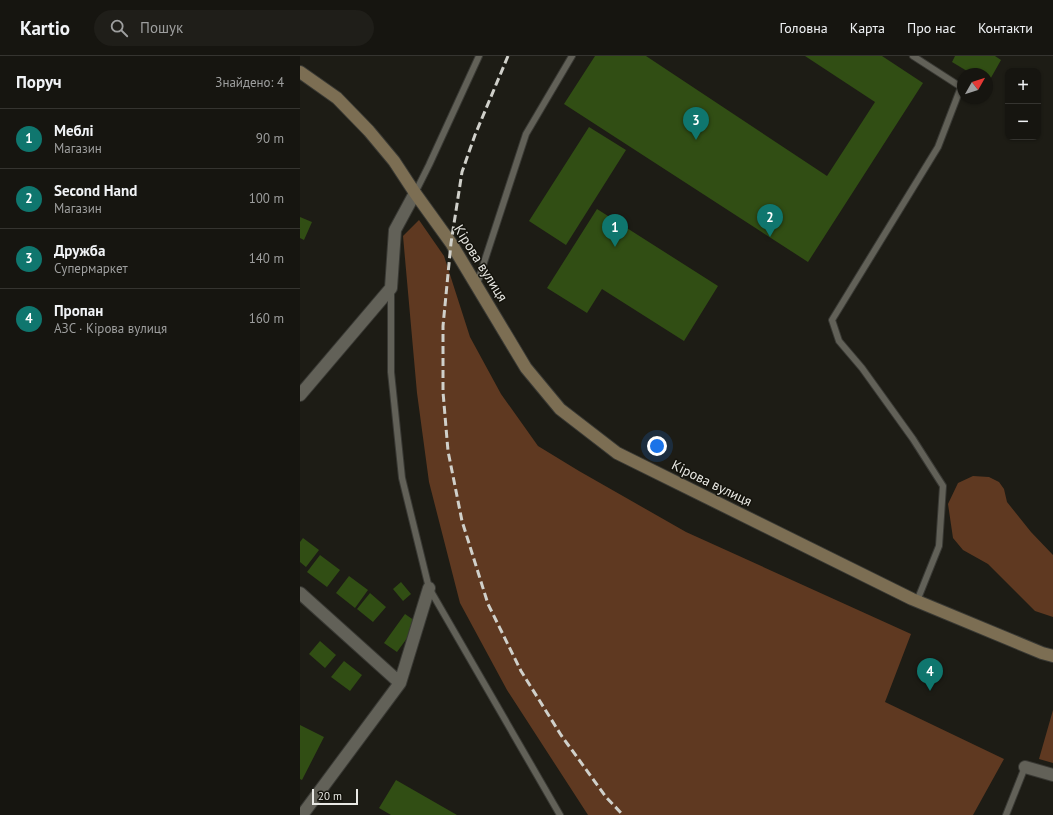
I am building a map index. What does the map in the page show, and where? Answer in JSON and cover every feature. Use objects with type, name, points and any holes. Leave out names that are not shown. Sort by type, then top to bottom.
[{"type":"main road","name":"Кірова вулиця","points":[[300,72],[337,98],[369,131],[394,161],[415,193],[452,242],[526,368],[560,409],[616,453],[917,601],[1042,653],[1053,656]]},
{"type":"street","points":[[300,395],[392,288],[395,230],[415,193]]},
{"type":"street","points":[[304,813],[400,683],[429,588]]},
{"type":"street","points":[[300,593],[400,683]]},
{"type":"street","points":[[1025,767],[1053,775]]},
{"type":"lane","points":[[415,193],[430,165],[479,56]]},
{"type":"lane","points":[[477,284],[526,134],[572,56]]},
{"type":"lane","points":[[913,56],[961,87],[938,147],[832,320],[839,341],[862,368],[913,439],[943,486],[939,546],[917,601]]},
{"type":"lane","points":[[392,288],[391,372],[402,478],[429,588],[560,815]]},
{"type":"lane","points":[[1006,815],[1025,767]]},
{"type":"shaded area","points":[[419,220],[444,256],[470,337],[501,394],[538,446],[686,532],[911,634],[885,702],[1004,759],[973,815],[588,815],[507,690],[460,603],[429,482],[417,393],[403,236]]},
{"type":"shaded area","points":[[973,476],[989,477],[999,482],[1004,489],[1007,502],[1031,532],[1053,555],[1053,617],[1035,611],[988,564],[963,550],[953,538],[948,504],[958,483]]},
{"type":"shaded area","points":[[1053,710],[1053,763],[1039,759]]},
{"type":"building","points":[[595,56],[646,56],[827,176],[875,102],[805,56],[882,56],[923,83],[808,262],[564,104]]},
{"type":"building","points":[[955,56],[995,56],[1001,60],[993,74],[993,68],[962,68],[952,62]]},
{"type":"building","points":[[589,127],[626,150],[566,245],[529,221]]},
{"type":"building","points":[[597,209],[718,286],[684,341],[602,289],[587,313],[547,288]]},
{"type":"building","points":[[300,217],[312,222],[304,240],[300,238]]},
{"type":"building","points":[[303,538],[319,550],[306,567],[300,562],[300,542]]},
{"type":"building","points":[[320,555],[340,570],[327,587],[307,572]]},
{"type":"building","points":[[349,576],[368,590],[355,608],[336,593]]},
{"type":"building","points":[[401,582],[411,594],[403,601],[393,589]]},
{"type":"building","points":[[370,593],[386,607],[373,622],[357,609]]},
{"type":"building","points":[[405,614],[418,623],[397,652],[384,643]]},
{"type":"building","points":[[320,641],[336,655],[325,668],[309,654]]},
{"type":"building","points":[[344,661],[362,675],[350,691],[331,677]]},
{"type":"building","points":[[300,725],[324,737],[302,780],[300,779]]},
{"type":"building","points":[[396,780],[457,815],[391,815],[379,808]]},
{"type":"railway","points":[[508,56],[475,135],[462,172],[451,243],[443,326],[443,392],[448,451],[462,521],[488,604],[521,671],[561,735],[606,797],[623,815]]},
{"type":"place","name":"Дружба","points":[[696,140]]},
{"type":"place","name":"Second Hand","points":[[770,237]]},
{"type":"place","name":"Меблі","points":[[615,247]]},
{"type":"place","name":"Пропан","points":[[930,691]]}]
